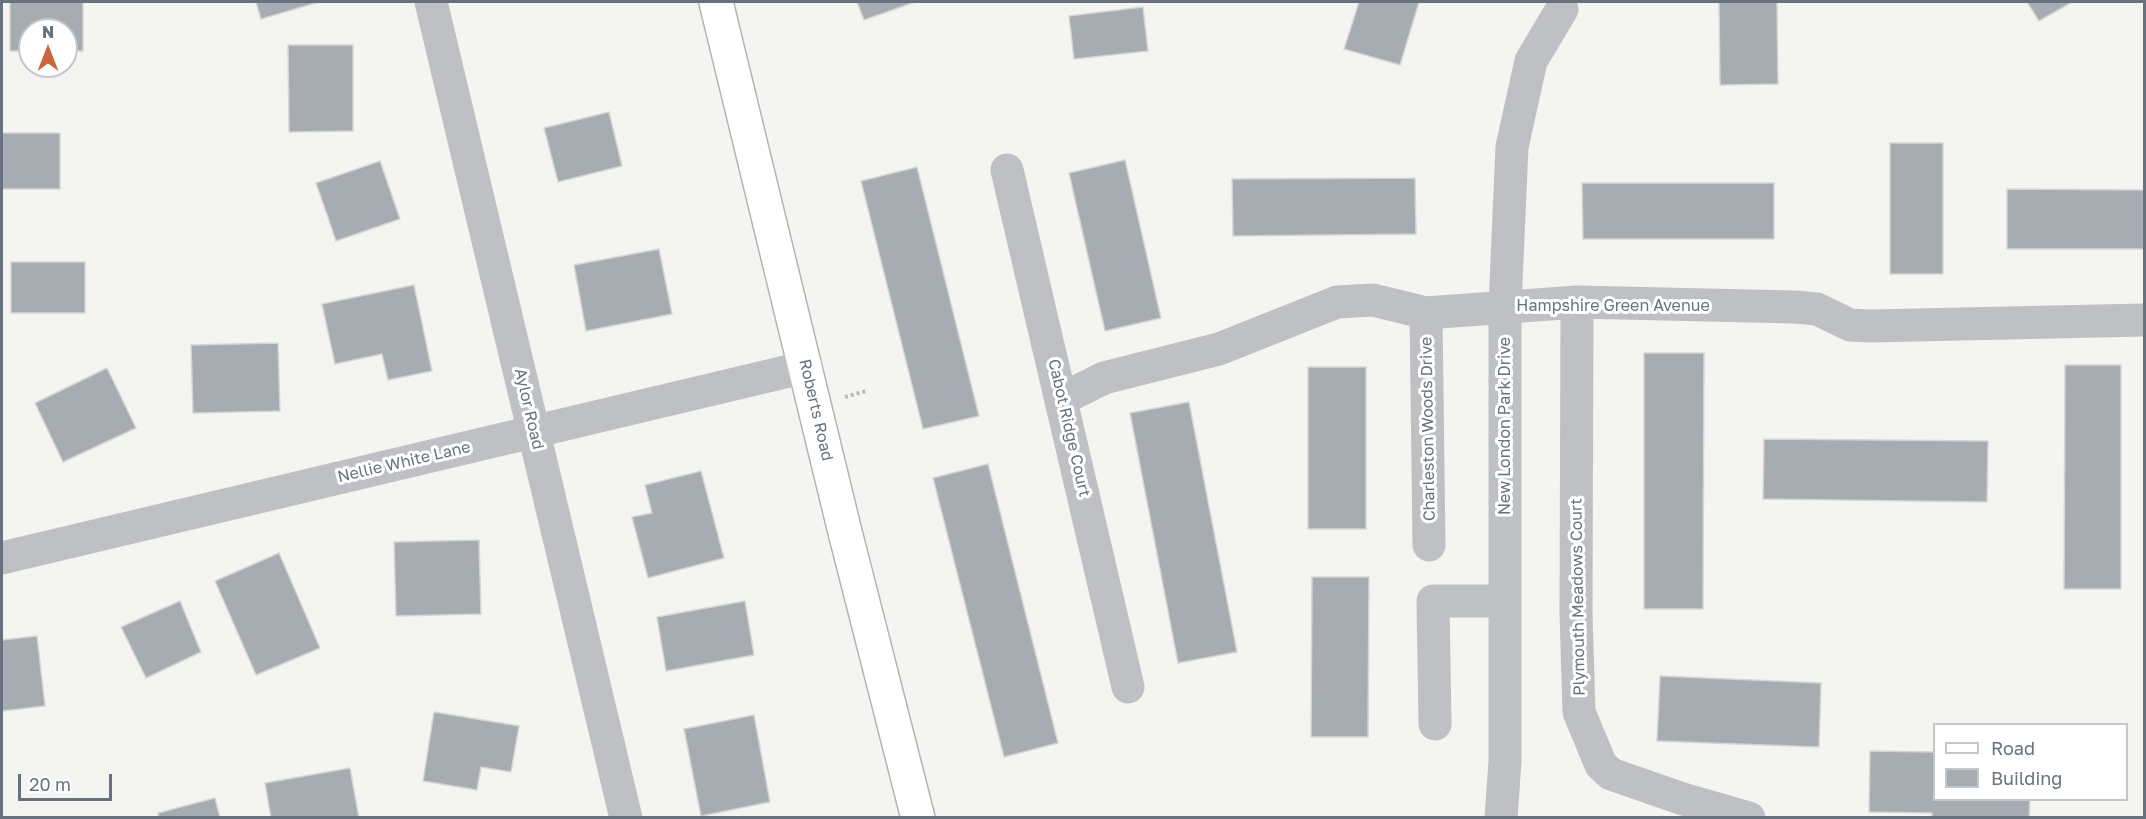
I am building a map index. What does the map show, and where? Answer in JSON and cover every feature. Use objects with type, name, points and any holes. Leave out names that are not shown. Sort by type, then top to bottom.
[{"type":"main road","name":"Roberts Road","points":[[716,2],[844,528],[918,818]]},
{"type":"street","name":"Aylor Road","points":[[431,2],[626,818]]},
{"type":"street","name":"New London Park Drive","points":[[1501,818],[1505,761],[1505,306],[1512,147],[1531,61],[1562,9]]},
{"type":"street","name":"Cabot Ridge Court","points":[[1007,170],[1128,687]]},
{"type":"street","name":"Hampshire Green Avenue","points":[[1062,399],[1104,378],[1219,349],[1337,302],[1373,300],[1426,313],[1577,302],[1795,307],[1817,309],[1850,325],[1871,326],[2145,320]]},
{"type":"street","name":"Plymouth Meadows Court","points":[[1577,302],[1576,613],[1579,712],[1601,765],[1611,774],[1683,799],[1749,818]]},
{"type":"street","name":"Charleston Woods Drive","points":[[1426,313],[1430,545]]},
{"type":"street","name":"Nellie White Lane","points":[[2,558],[806,367]]},
{"type":"street","points":[[1435,724],[1433,601],[1505,601]]},
{"type":"building","points":[[10,2],[83,2],[83,51],[78,51],[78,18],[18,18],[18,51],[10,51]]},
{"type":"building","points":[[256,2],[319,2],[261,19]]},
{"type":"building","points":[[857,2],[915,2],[864,20]]},
{"type":"building","points":[[1359,2],[1419,2],[1400,65],[1344,49]]},
{"type":"building","points":[[1719,2],[1777,2],[1778,84],[1720,85]]},
{"type":"building","points":[[2027,2],[2072,2],[2039,21]]},
{"type":"building","points":[[1143,7],[1148,51],[1074,59],[1069,16]]},
{"type":"building","points":[[288,45],[353,45],[353,131],[289,132]]},
{"type":"building","points":[[609,112],[622,166],[558,182],[544,128]]},
{"type":"building","points":[[2,133],[60,133],[60,189],[2,189]]},
{"type":"building","points":[[1890,143],[1943,143],[1943,274],[1890,274]]},
{"type":"building","points":[[1125,160],[1161,318],[1105,331],[1069,173]]},
{"type":"building","points":[[380,161],[400,219],[336,241],[316,183]]},
{"type":"building","points":[[917,167],[979,416],[923,429],[861,181]]},
{"type":"building","points":[[1415,178],[1416,234],[1233,236],[1232,179]]},
{"type":"building","points":[[1582,183],[1774,183],[1774,239],[1583,239]]},
{"type":"building","points":[[2007,189],[2144,190],[2144,249],[2007,249]]},
{"type":"building","points":[[659,249],[672,314],[586,331],[574,265]]},
{"type":"building","points":[[11,262],[85,262],[85,313],[11,313]]},
{"type":"building","points":[[414,285],[432,371],[388,380],[382,354],[335,364],[322,304]]},
{"type":"building","points":[[278,343],[280,411],[193,413],[191,345]]},
{"type":"building","points":[[1644,353],[1704,353],[1703,609],[1644,609]]},
{"type":"building","points":[[2065,365],[2121,365],[2121,589],[2064,589]]},
{"type":"building","points":[[1308,367],[1366,367],[1366,529],[1308,529]]},
{"type":"building","points":[[107,368],[136,428],[63,462],[35,403]]},
{"type":"building","points":[[1189,402],[1237,652],[1178,663],[1130,413]]},
{"type":"building","points":[[1764,439],[1988,441],[1987,502],[1763,499]]},
{"type":"building","points":[[988,464],[1058,743],[1004,757],[933,478]]},
{"type":"building","points":[[701,471],[724,558],[648,578],[632,517],[652,513],[645,485]]},
{"type":"building","points":[[479,540],[481,614],[396,616],[394,542]]},
{"type":"building","points":[[279,553],[320,648],[256,675],[215,581]]},
{"type":"building","points":[[1312,577],[1369,577],[1368,737],[1311,737]]},
{"type":"building","points":[[180,601],[201,652],[146,678],[121,627]]},
{"type":"building","points":[[745,601],[754,655],[666,671],[657,617]]},
{"type":"building","points":[[37,636],[45,706],[2,711],[2,640]]},
{"type":"building","points":[[1660,676],[1821,683],[1819,747],[1657,741]]},
{"type":"building","points":[[434,712],[519,726],[511,772],[481,767],[477,790],[423,781]]},
{"type":"building","points":[[754,715],[770,802],[701,816],[684,729]]},
{"type":"building","points":[[1870,751],[1933,752],[1933,801],[2030,801],[2029,818],[1932,818],[1932,813],[1869,812]]},
{"type":"building","points":[[350,768],[359,818],[271,818],[265,783]]},
{"type":"building","points":[[215,798],[220,818],[159,818],[158,813]]}]
